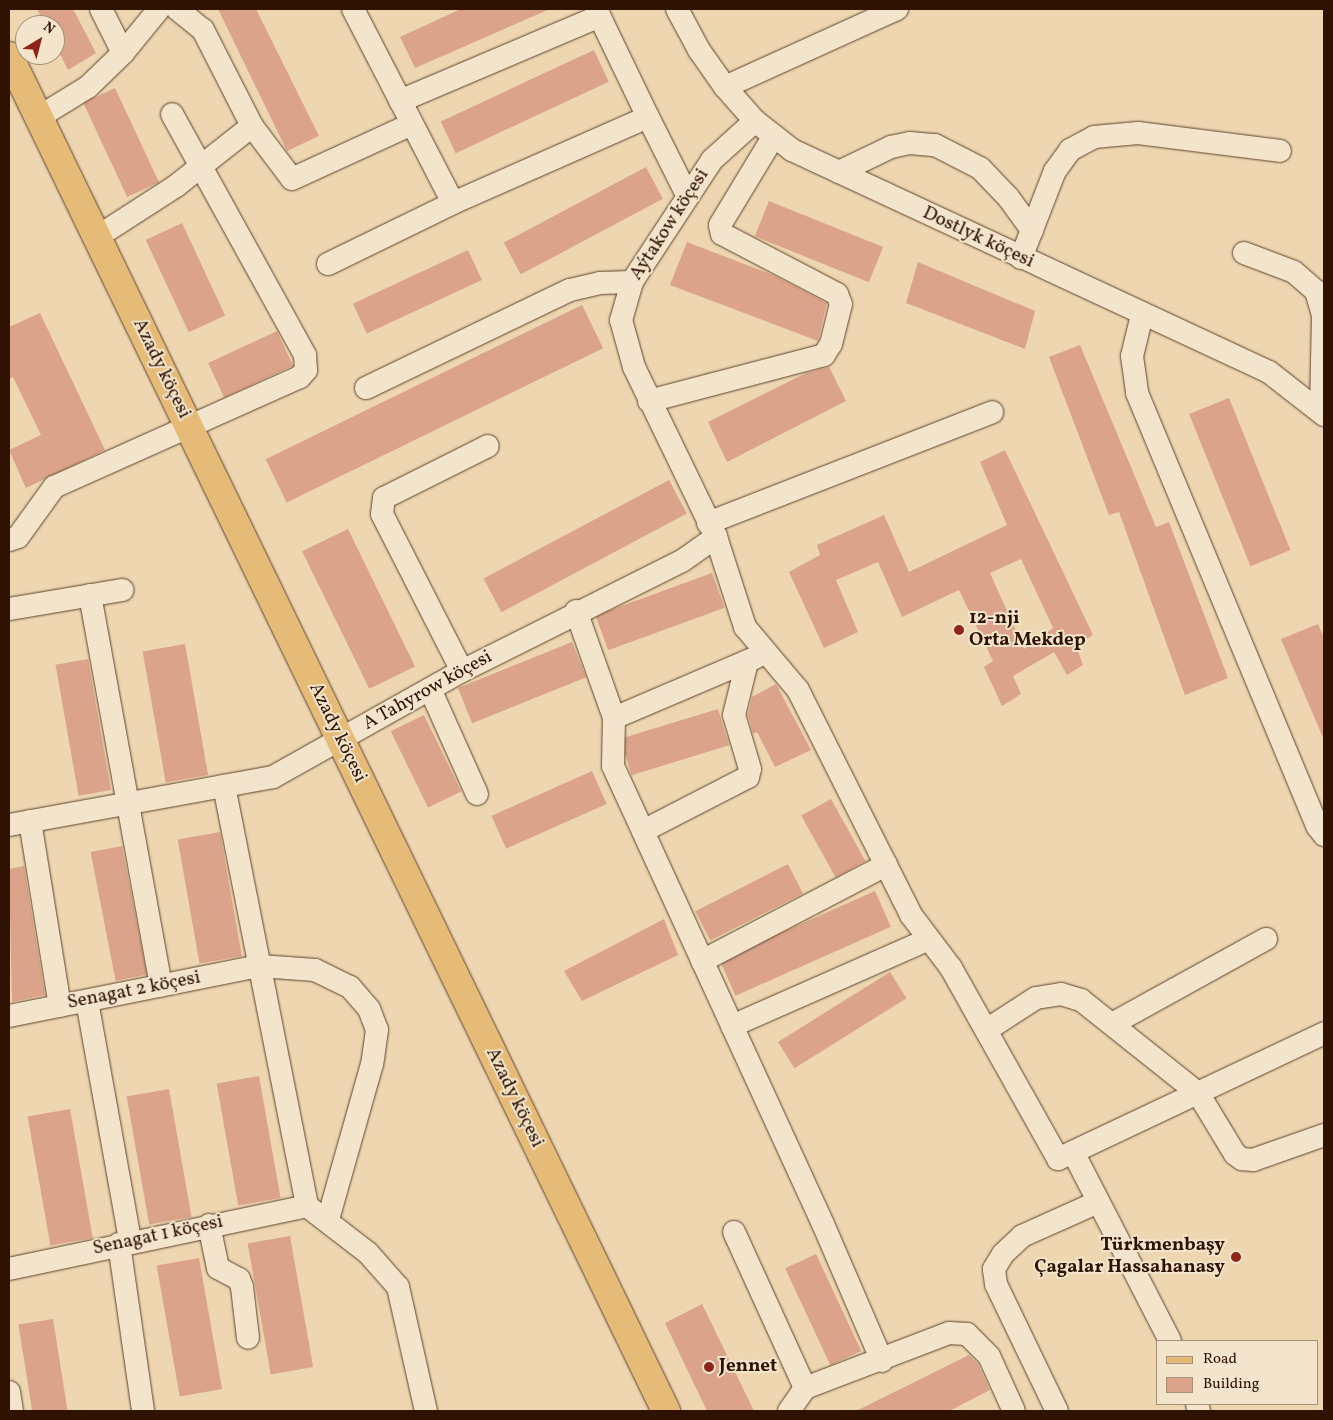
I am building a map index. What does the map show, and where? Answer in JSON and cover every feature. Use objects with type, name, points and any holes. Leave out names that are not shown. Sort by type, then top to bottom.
[{"type":"main road","name":"Azady köçesi","points":[[9,56],[666,1411]]},
{"type":"street","points":[[101,9],[123,53]]},
{"type":"street","points":[[39,117],[88,87],[123,53],[159,9]]},
{"type":"street","points":[[177,9],[203,30],[252,126],[292,180],[412,124]]},
{"type":"street","name":"Dostlyk köçesi","points":[[677,9],[698,50],[725,87],[755,121],[792,150],[1142,315],[1268,372],[1323,413]]},
{"type":"street","points":[[725,87],[897,9]]},
{"type":"street","points":[[361,11],[400,101],[453,203]]},
{"type":"street","points":[[400,101],[598,12],[687,195]]},
{"type":"street","points":[[9,540],[18,537],[54,487],[300,377],[307,362],[199,167],[172,114]]},
{"type":"street","points":[[328,264],[453,203],[648,117]]},
{"type":"street","name":"Aýtakow köçesi","points":[[755,121],[712,160],[687,195],[632,282],[621,320],[634,367],[712,530],[756,658],[798,690],[911,915],[951,968],[988,1030],[1058,1159],[1073,1152]]},
{"type":"street","points":[[97,237],[176,186],[252,126]]},
{"type":"street","points":[[1022,258],[1055,171],[1070,150],[1094,137],[1138,133],[1280,151]]},
{"type":"street","points":[[649,401],[824,355],[831,344],[841,304],[837,294],[722,234],[720,225],[774,136]]},
{"type":"street","points":[[839,172],[891,147],[910,143],[935,145],[980,168],[1008,197],[1032,230]]},
{"type":"street","points":[[1244,253],[1294,272],[1316,291],[1323,314],[1323,413]]},
{"type":"street","points":[[366,388],[570,290],[600,283],[632,282]]},
{"type":"street","points":[[1142,315],[1132,356],[1137,393],[1318,827],[1324,835]]},
{"type":"street","name":"A Tahyrow köçesi","points":[[19,823],[273,777],[341,741],[462,671],[576,611],[682,561],[712,530],[992,412]]},
{"type":"street","points":[[462,671],[382,514],[384,498],[488,446]]},
{"type":"street","points":[[9,609],[122,590]]},
{"type":"street","points":[[90,595],[130,803],[161,986]]},
{"type":"street","points":[[576,611],[614,718],[613,766],[882,1361]]},
{"type":"street","points":[[614,718],[756,658]]},
{"type":"street","points":[[643,831],[748,777],[750,769],[734,715],[756,658]]},
{"type":"street","points":[[430,689],[477,794]]},
{"type":"street","points":[[224,786],[307,1206],[328,1220],[368,1253],[398,1287],[426,1411]]},
{"type":"street","points":[[19,823],[60,1006]]},
{"type":"street","points":[[702,961],[886,865]]},
{"type":"street","points":[[732,1026],[929,939]]},
{"type":"street","points":[[1112,1024],[1266,939]]},
{"type":"street","name":"Senagat 2 köçesi","points":[[9,1016],[260,966],[315,970],[350,987],[369,1009],[377,1030],[372,1064],[328,1220]]},
{"type":"street","points":[[988,1030],[1036,998],[1061,994],[1081,1000],[1198,1093],[1235,1154],[1242,1159],[1252,1160],[1324,1135]]},
{"type":"street","points":[[88,1001],[125,1243],[143,1411]]},
{"type":"street","points":[[1169,1340],[1073,1152],[1324,1033]]},
{"type":"street","points":[[1057,1411],[996,1284],[994,1270],[1003,1254],[1022,1236],[1098,1202]]},
{"type":"street","name":"Senagat 1 köçesi","points":[[9,1269],[209,1225],[307,1206]]},
{"type":"street","points":[[209,1225],[218,1268],[239,1279],[242,1287],[248,1338]]},
{"type":"street","points":[[734,1232],[805,1388]]},
{"type":"street","points":[[789,1411],[805,1388],[882,1361],[949,1333],[967,1334],[989,1356],[1014,1411]]},
{"type":"street","points":[[9,1392],[12,1411]]},
{"type":"building","points":[[37,9],[73,9],[96,53],[68,70],[65,64],[65,15],[40,15]]},
{"type":"building","points":[[218,9],[256,9],[319,136],[287,151]]},
{"type":"building","points":[[461,9],[550,9],[415,68],[400,37]]},
{"type":"building","points":[[594,50],[609,82],[456,153],[441,121]]},
{"type":"building","points":[[115,88],[159,182],[127,197],[83,103]]},
{"type":"building","points":[[646,167],[663,199],[521,274],[504,243]]},
{"type":"building","points":[[769,201],[883,247],[869,282],[755,236]]},
{"type":"building","points":[[182,223],[225,315],[189,332],[146,240]]},
{"type":"building","points":[[687,242],[773,275],[827,303],[818,341],[670,285]]},
{"type":"building","points":[[468,250],[482,280],[367,334],[353,304]]},
{"type":"building","points":[[918,262],[1035,311],[1025,349],[906,303]]},
{"type":"building","points":[[582,305],[603,348],[287,502],[266,459]]},
{"type":"building","points":[[40,313],[105,450],[26,488],[9,450],[41,435],[13,377],[9,379],[9,327]]},
{"type":"building","points":[[277,331],[293,365],[224,398],[208,363]]},
{"type":"building","points":[[1080,345],[1156,527],[1169,522],[1228,678],[1185,695],[1119,512],[1109,515],[1049,357]]},
{"type":"building","points":[[829,367],[846,401],[727,462],[708,422],[806,373]]},
{"type":"building","points":[[1229,398],[1290,550],[1251,566],[1189,414]]},
{"type":"building","points":[[1005,450],[1093,635],[1076,645],[1083,665],[1067,675],[1054,652],[1013,676],[1021,694],[1002,706],[984,667],[993,661],[959,590],[902,617],[878,562],[836,580],[858,632],[824,648],[789,572],[820,555],[817,545],[884,515],[909,572],[1007,525],[980,462]],"holes":[[[1021,559],[1053,628],[1024,649],[990,573]]]},
{"type":"building","points":[[669,480],[687,514],[501,612],[484,579]]},
{"type":"building","points":[[348,529],[415,667],[369,689],[302,551]]},
{"type":"building","points":[[712,573],[725,608],[608,650],[595,615]]},
{"type":"building","points":[[1318,624],[1324,638],[1324,740],[1281,639]]},
{"type":"building","points":[[572,642],[586,677],[472,723],[458,688]]},
{"type":"building","points":[[185,644],[208,775],[166,782],[143,651]]},
{"type":"building","points":[[88,659],[111,790],[79,796],[56,665]]},
{"type":"building","points":[[776,684],[811,750],[775,767],[757,732],[753,734],[748,715],[752,697]]},
{"type":"building","points":[[718,709],[729,745],[632,775],[620,739]]},
{"type":"building","points":[[424,715],[461,791],[428,808],[391,731]]},
{"type":"building","points":[[592,771],[607,804],[506,849],[492,816]]},
{"type":"building","points":[[831,799],[865,861],[836,878],[801,815]]},
{"type":"building","points":[[220,832],[242,956],[200,964],[178,839]]},
{"type":"building","points":[[122,846],[147,975],[116,981],[91,852]]},
{"type":"building","points":[[788,864],[803,893],[710,941],[695,911]]},
{"type":"building","points":[[24,866],[45,995],[12,1002],[9,869]]},
{"type":"building","points":[[875,891],[891,927],[736,996],[720,960]]},
{"type":"building","points":[[664,919],[678,955],[582,1001],[564,971]]},
{"type":"building","points":[[890,972],[906,998],[794,1068],[778,1042]]},
{"type":"building","points":[[259,1076],[281,1198],[238,1206],[217,1083]]},
{"type":"building","points":[[169,1089],[192,1217],[149,1224],[127,1096]]},
{"type":"building","points":[[70,1109],[93,1238],[50,1245],[28,1116]]},
{"type":"building","points":[[290,1236],[313,1367],[271,1374],[248,1243]]},
{"type":"building","points":[[816,1254],[861,1351],[830,1365],[785,1268]]},
{"type":"building","points":[[199,1258],[222,1389],[180,1396],[157,1265]]},
{"type":"building","name":"Jennet","points":[[702,1304],[754,1411],[707,1411],[665,1323]]},
{"type":"building","points":[[53,1319],[68,1411],[32,1411],[18,1324]]},
{"type":"building","points":[[969,1355],[978,1364],[990,1390],[949,1411],[856,1411]]},
{"type":"place","name":"12-nji Orta Mekdep","points":[[959,630]]},
{"type":"place","name":"Türkmenbaşy Çagalar Hassahanasy","points":[[1236,1257]]},
{"type":"place","name":"Jennet","points":[[709,1367]]}]
